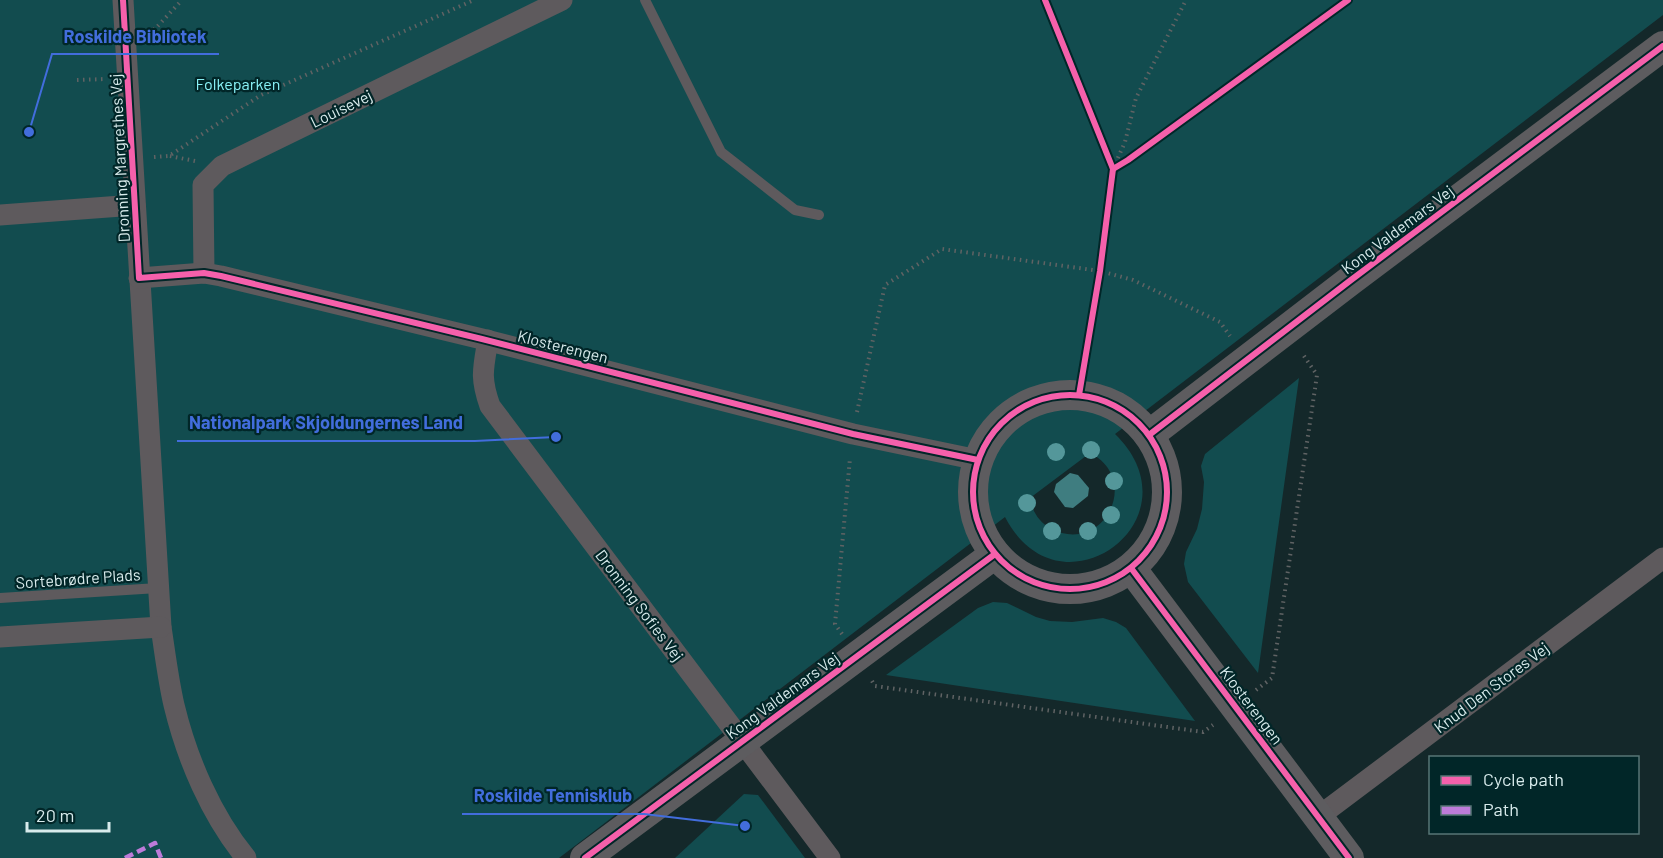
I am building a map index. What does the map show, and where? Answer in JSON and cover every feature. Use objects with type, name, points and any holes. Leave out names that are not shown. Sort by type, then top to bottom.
[{"type":"main road","name":"Kong Valdemars Vej","points":[[1149,435],[1663,46]]},
{"type":"main road","points":[[1079,395],[1106,402],[1130,415],[1149,435],[1162,461],[1167,490],[1163,519],[1151,546],[1131,568],[1105,583],[1076,590],[1046,586],[1018,574],[995,554],[982,533],[974,509],[973,484],[978,460],[994,432],[1017,410],[1047,398],[1079,395]]},
{"type":"main road","name":"Kong Valdemars Vej","points":[[585,858],[995,554]]},
{"type":"main road","name":"Klosterengen","points":[[1131,568],[1349,858]]},
{"type":"street","name":"Dronning Margrethes Vej","points":[[123,0],[161,627],[174,705],[186,745],[208,799],[238,856]]},
{"type":"street","name":"Louisevej","points":[[204,273],[203,185],[222,166],[562,0]]},
{"type":"street","points":[[0,215],[135,205]]},
{"type":"street","name":"Klosterengen","points":[[139,278],[204,273],[488,340],[852,434],[978,460]]},
{"type":"street","name":"Dronning Sofies Vej","points":[[488,340],[482,371],[484,388],[490,406],[830,858]]},
{"type":"street","name":"Knud Den Stores Vej","points":[[1318,816],[1663,558]]},
{"type":"street","points":[[0,637],[161,627]]},
{"type":"lane","points":[[645,0],[721,152],[795,210],[819,215]]},
{"type":"lane","name":"Sortebrødre Plads","points":[[0,598],[158,588]]},
{"type":"path","points":[[125,32],[155,29],[182,0]]},
{"type":"path","points":[[133,159],[169,156],[261,95],[474,0]]},
{"type":"path","points":[[1112,181],[1113,169],[1125,142],[1136,98],[1186,0]]},
{"type":"path","points":[[77,80],[100,79]]},
{"type":"path","points":[[1109,159],[1113,169]]},
{"type":"path","points":[[1113,169],[1120,165]]},
{"type":"path","points":[[875,686],[835,624],[852,434],[885,285],[942,249],[1100,271],[1133,280],[1220,322],[1248,359]]},
{"type":"path","points":[[1098,283],[1102,260]]},
{"type":"green space","name":"Folkeparken","points":[[0,0],[1663,0],[1663,15],[1115,434],[1138,466],[1142,498],[1133,526],[1113,547],[1087,560],[1058,561],[1029,547],[1005,517],[559,858],[0,858]],"holes":[[[1090,453],[1106,465],[1113,480],[1114,496],[1109,512],[1099,524],[1086,532],[1069,534],[1050,528],[1039,519],[1034,512],[1030,498]]]},
{"type":"green space","points":[[1299,378],[1258,673],[1188,582],[1184,564],[1186,552],[1197,529],[1202,509],[1204,482],[1201,466],[1205,454]]},
{"type":"green space","points":[[993,602],[1007,603],[1050,621],[1072,622],[1103,618],[1116,622],[1126,628],[1195,721],[886,675],[978,608]]},
{"type":"green space","points":[[744,794],[758,795],[805,858],[675,858]]},
{"type":"shaded area","points":[[1070,473],[1078,475],[1089,488],[1088,496],[1073,508],[1065,507],[1054,492],[1056,484]]},
{"type":"marked path","points":[[125,858],[155,843],[161,858]]},
{"type":"cycle path","points":[[123,0],[139,278],[204,273],[221,276],[482,339],[853,434],[978,460]]},
{"type":"cycle path","points":[[1045,0],[1113,169],[1100,271],[1079,395]]},
{"type":"cycle path","points":[[1113,169],[1348,0]]},
{"type":"cycle path","points":[[1149,435],[1663,46]]},
{"type":"cycle path","points":[[1070,395],[1089,397],[1116,407],[1131,417],[1145,431],[1159,455],[1165,473],[1167,492],[1165,511],[1155,538],[1145,553],[1131,567],[1107,581],[1089,587],[1070,589],[1051,587],[1024,577],[1009,567],[995,553],[981,529],[975,511],[973,492],[975,473],[985,446],[995,431],[1009,417],[1033,403],[1051,397],[1070,395]]},
{"type":"cycle path","points":[[585,858],[995,554]]},
{"type":"cycle path","points":[[1131,568],[1349,858]]},
{"type":"place","name":"Roskilde Bibliotek","points":[[29,132]]},
{"type":"place","name":"Nationalpark Skjoldungernes Land","points":[[556,437]]},
{"type":"place","name":"Roskilde Tennisklub","points":[[745,826]]}]
